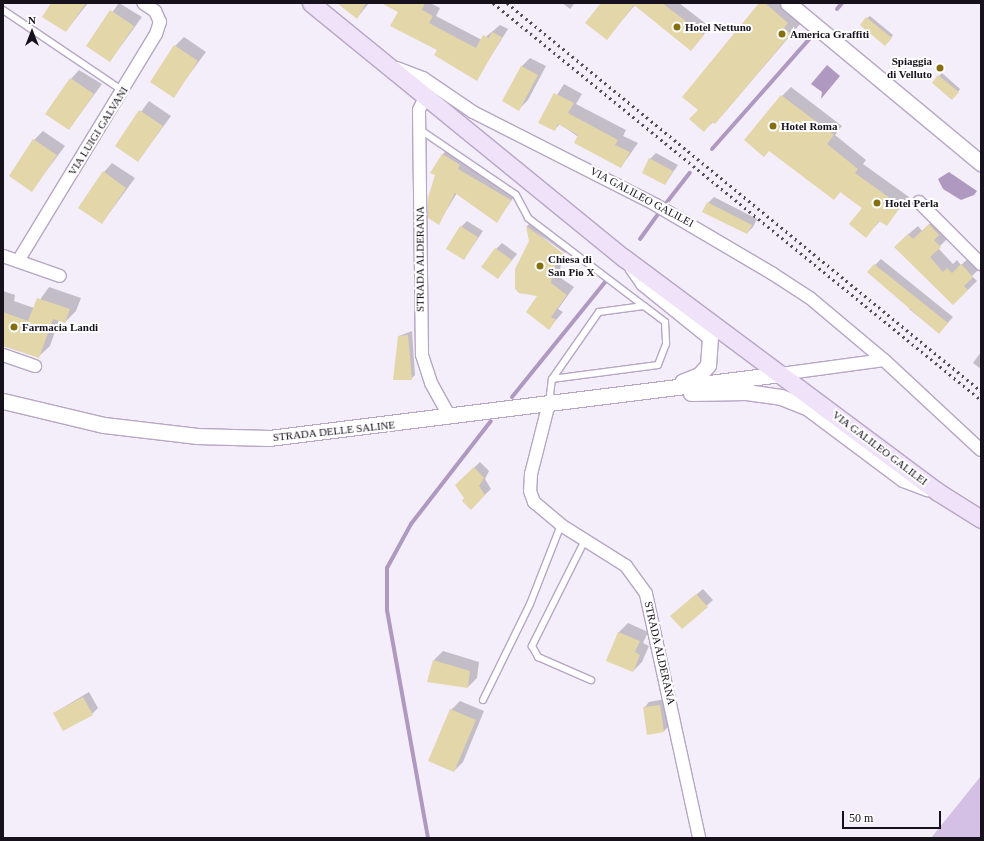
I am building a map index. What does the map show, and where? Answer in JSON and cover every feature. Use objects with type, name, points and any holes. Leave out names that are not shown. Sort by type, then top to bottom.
[{"type":"main road","name":"VIA GALILEO GALILEI","points":[[311,3],[624,258],[938,492],[981,519]]},
{"type":"street","name":"VIA LUIGI GALVANI","points":[[18,261],[123,91],[160,22],[155,11],[143,3]]},
{"type":"street","points":[[788,3],[981,163]]},
{"type":"street","name":"VIA GALILEO GALILEI","points":[[383,63],[423,78],[473,112],[586,168],[712,236],[810,298],[884,360],[981,450]]},
{"type":"street","name":"STRADA ALDERANA","points":[[425,97],[419,110],[422,355],[431,383],[450,416]]},
{"type":"street","points":[[919,202],[981,264]]},
{"type":"street","points":[[3,256],[60,276]]},
{"type":"street","name":"STRADA DELLE SALINE","points":[[624,258],[643,283],[710,337],[708,365],[699,375],[666,388]]},
{"type":"street","points":[[3,355],[35,366]]},
{"type":"street","points":[[781,374],[884,360]]},
{"type":"street","name":"STRADA DELLE SALINE","points":[[3,401],[104,425],[197,436],[269,438],[781,374]]},
{"type":"street","name":"STRADA DELLE SALINE","points":[[666,388],[695,394],[746,392],[781,397],[808,408],[903,479],[938,492]]},
{"type":"street","name":"STRADA ALDERANA","points":[[549,403],[531,474],[530,491],[534,502],[561,525],[626,566],[650,605],[699,838]]},
{"type":"lane","points":[[3,10],[123,91]]},
{"type":"lane","points":[[419,129],[516,195],[528,218],[664,322],[666,344],[658,366],[552,379]]},
{"type":"lane","points":[[549,403],[552,379],[599,312],[644,306]]},
{"type":"lane","points":[[483,700],[530,604],[561,525]]},
{"type":"lane","points":[[585,540],[532,646],[538,657],[591,680]]},
{"type":"shaded area","points":[[827,65],[840,76],[821,99],[822,92],[811,84]]},
{"type":"shaded area","points":[[949,172],[977,191],[974,195],[961,200],[943,189],[938,179]]},
{"type":"shaded area","points":[[981,776],[981,838],[931,838]]},
{"type":"building","points":[[51,3],[86,3],[66,32],[42,17]]},
{"type":"building","points":[[337,3],[366,3],[357,19]]},
{"type":"building","points":[[381,3],[425,3],[422,10],[433,16],[429,23],[476,48],[483,35],[489,38],[492,32],[502,37],[477,81],[434,55],[437,50],[390,26],[398,12]]},
{"type":"building","points":[[601,3],[662,3],[704,35],[691,51],[634,5],[607,40],[585,23]]},
{"type":"building","points":[[759,3],[765,3],[788,23],[784,28],[791,34],[715,124],[712,122],[704,132],[689,119],[698,110],[682,97]]},
{"type":"building","points":[[110,10],[134,26],[110,62],[86,46]]},
{"type":"building","points":[[866,17],[892,38],[885,46],[860,25]]},
{"type":"building","points":[[174,45],[198,61],[174,98],[150,82]]},
{"type":"building","points":[[521,66],[538,75],[519,111],[502,101]]},
{"type":"building","points":[[938,75],[959,92],[952,100],[932,83]]},
{"type":"building","points":[[70,78],[94,94],[69,130],[45,114]]},
{"type":"building","points":[[554,93],[574,103],[568,113],[618,140],[615,145],[630,152],[621,168],[574,143],[578,135],[558,124],[555,131],[538,123]]},
{"type":"building","points":[[781,95],[834,135],[827,144],[858,169],[855,173],[901,206],[887,226],[879,221],[866,238],[849,224],[862,208],[840,192],[834,200],[769,151],[764,157],[744,140]]},
{"type":"building","points":[[139,110],[163,126],[138,162],[115,146]]},
{"type":"building","points":[[33,139],[57,155],[32,192],[9,176]]},
{"type":"building","points":[[442,154],[460,165],[458,169],[511,200],[497,223],[455,193],[439,225],[428,218],[428,198],[435,175],[430,173]]},
{"type":"building","points":[[649,158],[673,171],[665,185],[642,173]]},
{"type":"building","points":[[103,171],[126,188],[102,224],[78,208]]},
{"type":"building","points":[[707,202],[752,225],[747,234],[702,212]]},
{"type":"building","points":[[929,224],[939,235],[934,240],[941,247],[930,257],[943,272],[947,268],[952,273],[961,264],[973,277],[964,286],[968,290],[953,305],[894,247],[908,234],[913,239]]},
{"type":"building","points":[[460,226],[478,237],[464,260],[446,249]]},
{"type":"building","points":[[526,226],[564,254],[553,269],[551,283],[567,295],[551,317],[556,320],[549,330],[526,312],[537,296],[519,293],[515,289],[515,269],[529,241]]},
{"type":"building","points":[[495,248],[512,260],[498,279],[481,267]]},
{"type":"building","points":[[874,264],[948,323],[939,334],[867,272]]},
{"type":"building","points":[[37,298],[70,309],[65,323],[53,319],[39,358],[3,346],[3,312],[28,321]]},
{"type":"building","points":[[408,335],[412,380],[393,380],[398,336]]},
{"type":"building","points":[[474,467],[484,478],[479,486],[485,495],[471,510],[462,501],[464,498],[455,485]]},
{"type":"building","points":[[696,594],[708,607],[682,629],[670,616]]},
{"type":"building","points":[[618,632],[640,641],[635,652],[640,655],[633,672],[606,661]]},
{"type":"building","points":[[433,660],[470,671],[468,688],[427,682]]},
{"type":"building","points":[[83,697],[93,715],[63,731],[53,713]]},
{"type":"building","points":[[660,705],[664,732],[647,735],[643,707]]},
{"type":"building","points":[[450,709],[476,720],[454,772],[428,761]]},
{"type":"waterway","points":[[837,9],[842,3]]},
{"type":"waterway","points":[[712,149],[811,37]]},
{"type":"waterway","points":[[667,202],[690,173]]},
{"type":"waterway","points":[[640,239],[658,214]]},
{"type":"waterway","points":[[512,397],[606,281]]},
{"type":"waterway","points":[[428,838],[387,610],[387,568],[411,524],[491,421]]},
{"type":"railway","points":[[493,3],[981,400]]},
{"type":"railway","points":[[507,3],[981,391]]},
{"type":"place","name":"Hotel Nettuno","points":[[677,27]]},
{"type":"place","name":"America Graffiti","points":[[782,34]]},
{"type":"place","name":"Spiaggia di Velluto","points":[[940,68]]},
{"type":"place","name":"Hotel Roma","points":[[773,126]]},
{"type":"place","name":"Hotel Perla","points":[[877,203]]},
{"type":"place","name":"Chiesa di San Pio X","points":[[540,266]]},
{"type":"place","name":"Farmacia Landi","points":[[14,327]]}]
